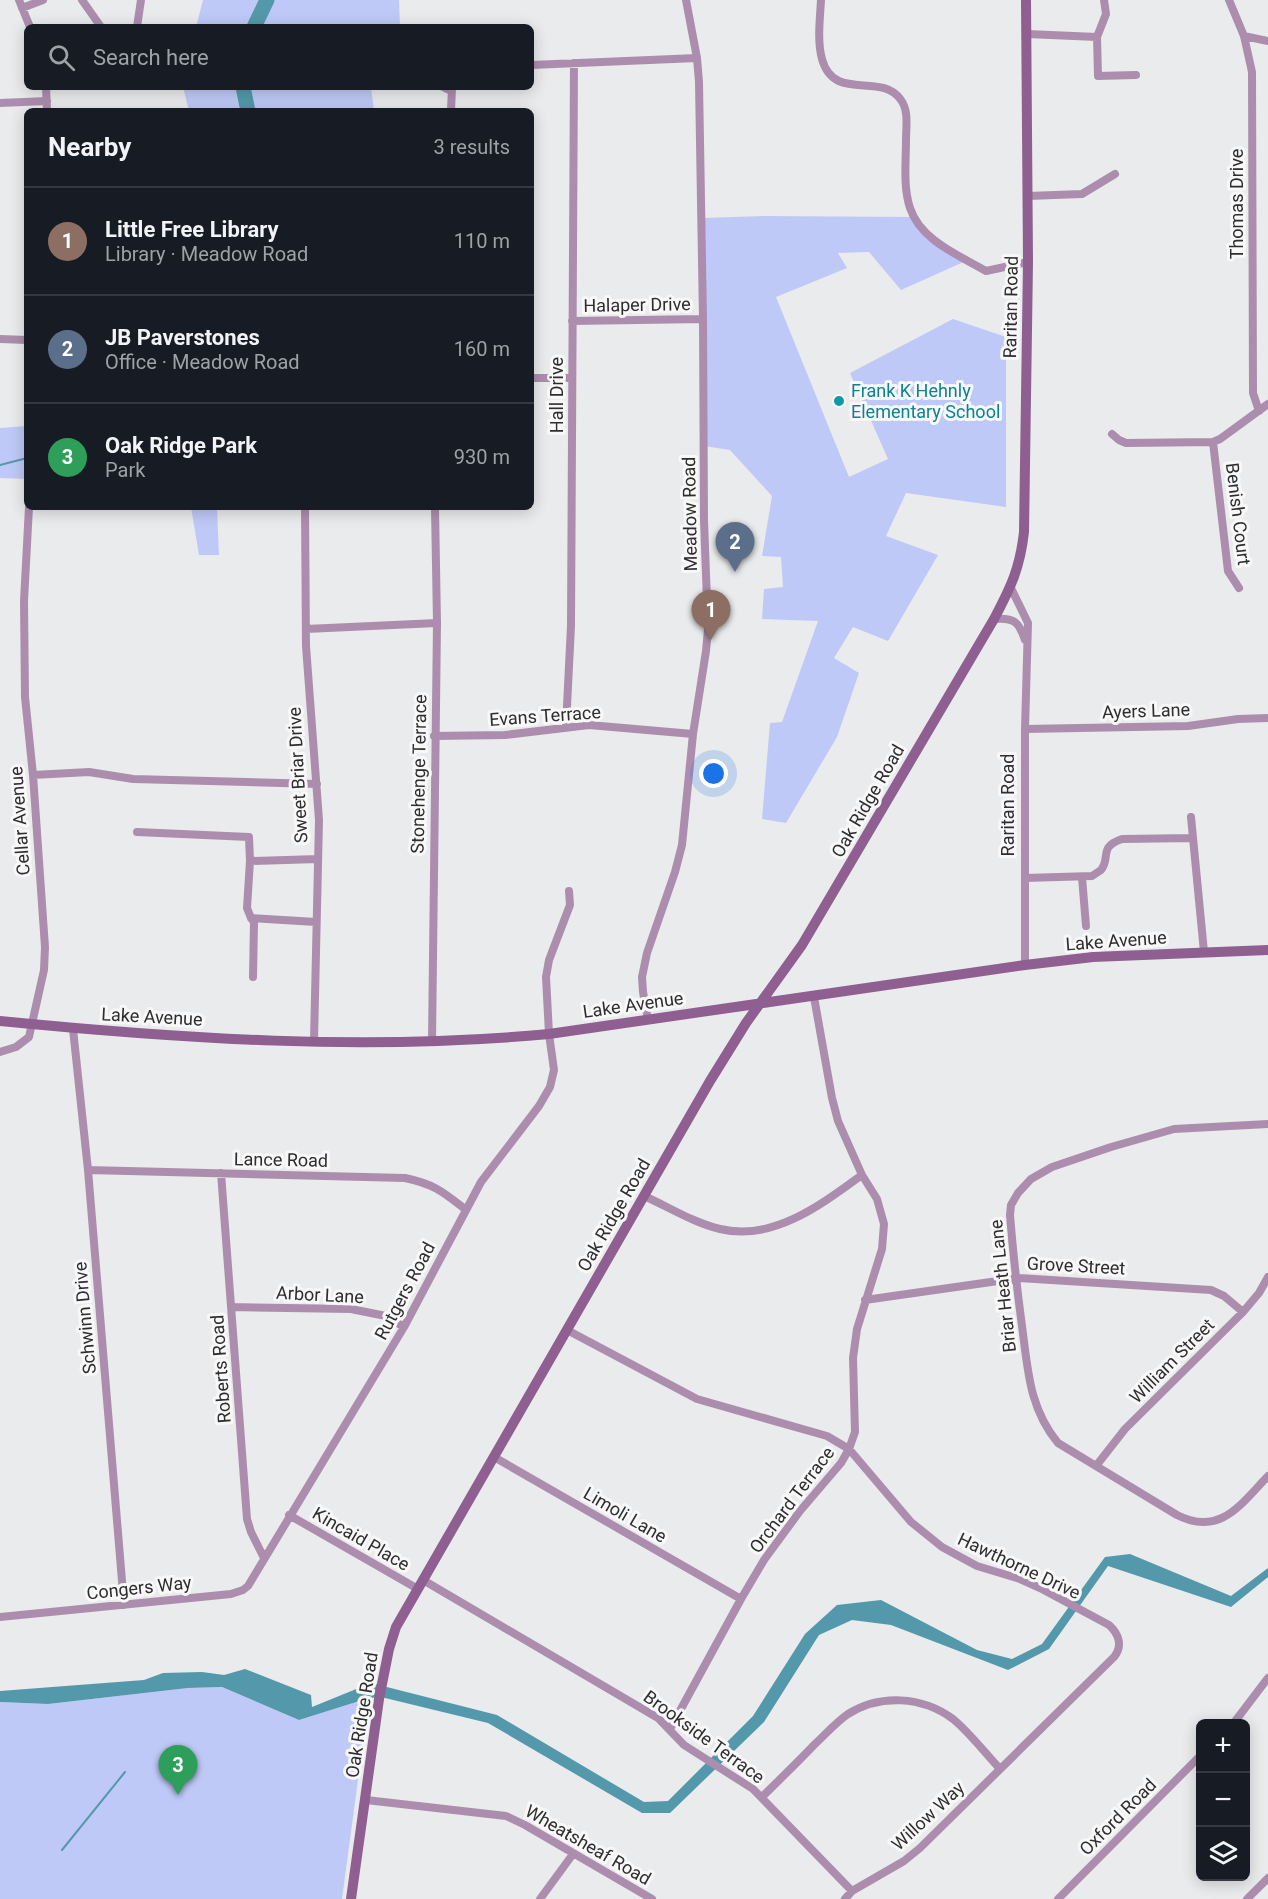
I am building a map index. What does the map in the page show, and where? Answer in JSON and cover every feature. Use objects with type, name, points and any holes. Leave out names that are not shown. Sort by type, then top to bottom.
[{"type":"main road","name":"Raritan Road","points":[[1011,588],[1022,557],[1024,532],[1028,262],[1026,0]]},
{"type":"main road","name":"Oak Ridge Road","points":[[351,1899],[381,1684],[392,1637],[402,1617],[710,1081],[759,1004],[806,939],[1011,588]]},
{"type":"main road","name":"Lake Avenue","points":[[0,1021],[73,1029],[314,1041],[489,1040],[549,1034],[1093,957],[1268,950]]},
{"type":"street","points":[[29,24],[20,4],[43,0]]},
{"type":"street","points":[[82,0],[100,24]]},
{"type":"street","points":[[137,24],[141,0]]},
{"type":"street","name":"Meadow Road","points":[[648,1020],[642,977],[647,953],[682,845],[693,734],[708,629],[704,520],[699,94],[696,58],[686,0]]},
{"type":"street","points":[[820,0],[820,49],[823,64],[827,70],[841,82],[858,86],[879,86],[891,90],[905,107],[907,189],[910,209],[918,224],[932,239],[986,271],[1028,262]]},
{"type":"street","points":[[1104,0],[1106,14],[1096,37],[1098,76],[1136,75]]},
{"type":"street","name":"Thomas Drive","points":[[1229,0],[1244,36],[1252,72],[1253,393],[1259,411]]},
{"type":"street","points":[[1027,34],[1096,37]]},
{"type":"street","points":[[1244,36],[1268,41]]},
{"type":"street","points":[[534,65],[696,58]]},
{"type":"street","name":"Hall Drive","points":[[566,726],[571,626],[574,63]]},
{"type":"street","points":[[46,90],[47,108]]},
{"type":"street","points":[[449,90],[451,108]]},
{"type":"street","points":[[0,103],[46,101]]},
{"type":"street","points":[[1028,196],[1083,194],[1115,174]]},
{"type":"street","name":"Halaper Drive","points":[[572,321],[703,319]]},
{"type":"street","points":[[0,339],[24,340]]},
{"type":"street","points":[[534,378],[572,378]]},
{"type":"street","points":[[1112,434],[1119,441],[1126,443],[1213,442],[1268,404]]},
{"type":"street","name":"Benish Court","points":[[1213,442],[1228,571],[1239,588]]},
{"type":"street","name":"Cellar Avenue","points":[[29,510],[23,654],[45,947],[44,970],[32,1024]]},
{"type":"street","name":"Sweet Briar Drive","points":[[305,510],[309,699],[319,820],[314,1041]]},
{"type":"street","name":"Stonehenge Terrace","points":[[432,1042],[437,623],[435,510]]},
{"type":"street","name":"Raritan Road","points":[[1011,588],[1028,623],[1025,729],[1025,965]]},
{"type":"street","points":[[994,619],[1006,618],[1014,621],[1021,628],[1027,645]]},
{"type":"street","points":[[306,629],[437,623]]},
{"type":"street","name":"Ayers Lane","points":[[1025,729],[1188,726],[1238,719],[1268,718]]},
{"type":"street","name":"Evans Terrace","points":[[434,736],[505,735],[589,725],[693,734]]},
{"type":"street","points":[[33,775],[89,772],[141,779],[317,784]]},
{"type":"street","points":[[1191,817],[1203,952]]},
{"type":"street","points":[[137,832],[249,837],[250,861],[246,908],[254,922],[253,977]]},
{"type":"street","points":[[1025,878],[1092,876],[1104,864],[1107,848],[1122,839],[1193,838]]},
{"type":"street","points":[[250,861],[318,859]]},
{"type":"street","points":[[1082,877],[1086,926]]},
{"type":"street","name":"Rutgers Road","points":[[264,1558],[404,1327],[481,1182],[539,1106],[550,1087],[554,1070],[549,1034],[546,977],[549,960],[570,904],[569,891]]},
{"type":"street","points":[[251,918],[316,922]]},
{"type":"street","name":"Orchard Terrace","points":[[670,1729],[741,1599],[782,1535],[841,1463],[855,1432],[853,1358],[857,1329],[879,1258],[884,1232],[877,1199],[851,1153],[836,1113],[814,997]]},
{"type":"street","points":[[0,1052],[23,1043],[29,1037],[32,1024]]},
{"type":"street","name":"Schwinn Drive","points":[[73,1029],[88,1170],[124,1605]]},
{"type":"street","name":"Briar Heath Lane","points":[[1268,1124],[1174,1130],[1052,1167],[1031,1179],[1018,1193],[1011,1205],[1010,1215],[1029,1377],[1036,1407],[1045,1428],[1058,1443],[1192,1522],[1210,1523],[1228,1516],[1268,1476]]},
{"type":"street","name":"Lance Road","points":[[88,1170],[405,1178],[424,1182],[440,1190],[465,1209]]},
{"type":"street","name":"Roberts Road","points":[[220,1173],[247,1519],[250,1532],[264,1558]]},
{"type":"street","points":[[644,1196],[719,1229],[755,1232],[774,1227],[796,1217],[862,1175]]},
{"type":"street","name":"William Street","points":[[1096,1466],[1125,1429],[1243,1312],[1259,1293],[1268,1277]]},
{"type":"street","name":"Grove Street","points":[[865,1300],[1016,1278],[1211,1290],[1224,1296],[1243,1312]]},
{"type":"street","name":"Arbor Lane","points":[[231,1307],[351,1309],[386,1316],[404,1327]]},
{"type":"street","name":"Hawthorne Drive","points":[[567,1330],[697,1399],[826,1436],[849,1449],[911,1522],[942,1546],[978,1566],[1020,1579],[1109,1625],[1117,1633],[1118,1653],[1024,1746]]},
{"type":"street","name":"Limoli Lane","points":[[494,1457],[741,1599]]},
{"type":"street","name":"Kincaid Place","points":[[290,1515],[421,1585]]},
{"type":"street","name":"Congers Way","points":[[0,1617],[237,1593],[248,1586],[264,1558]]},
{"type":"street","name":"Brookside Terrace","points":[[421,1585],[658,1718],[684,1745],[724,1769],[762,1797],[852,1891]]},
{"type":"street","points":[[1237,1719],[1268,1678]]},
{"type":"street","points":[[762,1797],[838,1722],[863,1707],[881,1702],[920,1703],[946,1714],[961,1726],[1000,1769]]},
{"type":"street","name":"Willow Way","points":[[845,1899],[852,1891],[904,1861],[920,1848],[1024,1746]]},
{"type":"street","name":"Oxford Road","points":[[1058,1899],[1196,1760]]},
{"type":"street","name":"Wheatsheaf Road","points":[[366,1800],[506,1816],[652,1899]]},
{"type":"street","points":[[540,1899],[573,1854]]},
{"type":"street","points":[[1247,1899],[1268,1878]]},
{"type":"shaded area","points":[[203,0],[399,0],[400,24],[197,24]]},
{"type":"shaded area","points":[[184,90],[371,90],[374,108],[188,108]]},
{"type":"shaded area","points":[[910,217],[968,260],[901,290],[869,252],[838,253],[847,268],[776,297],[849,477],[888,459],[850,373],[953,319],[1006,337],[1006,507],[906,493],[886,536],[938,555],[888,641],[853,627],[834,658],[859,673],[837,737],[786,823],[762,819],[770,723],[782,722],[818,621],[762,619],[764,589],[783,587],[781,557],[762,556],[772,496],[730,450],[704,446],[703,218]]},
{"type":"shaded area","points":[[24,426],[24,479],[0,478],[0,428]]},
{"type":"shaded area","points":[[192,510],[217,510],[219,555],[199,555]]},
{"type":"shaded area","points":[[1130,1554],[1231,1596],[1268,1568],[1268,1577],[1231,1607],[1108,1566],[1049,1649],[1008,1670],[891,1625],[852,1620],[819,1635],[764,1722],[670,1813],[642,1813],[488,1723],[381,1697],[369,1698],[299,1720],[222,1687],[188,1688],[48,1704],[0,1702],[0,1691],[144,1680],[163,1673],[202,1672],[224,1675],[245,1669],[311,1695],[312,1707],[371,1683],[497,1715],[644,1802],[668,1801],[753,1716],[805,1634],[837,1605],[881,1600],[977,1650],[1012,1659],[1042,1644],[1105,1557]]},
{"type":"shaded area","points":[[222,1687],[299,1720],[369,1698],[342,1899],[0,1899],[0,1702],[48,1704],[188,1688]]},
{"type":"waterway","points":[[255,24],[267,0]]},
{"type":"waterway","points":[[244,90],[247,108]]},
{"type":"waterway","points":[[0,465],[24,459]]},
{"type":"waterway","points":[[62,1850],[125,1772]]},
{"type":"place","name":"Frank K Hehnly Elementary School","points":[[839,401]]},
{"type":"place","name":"JB Paverstones","points":[[735,572]]},
{"type":"place","name":"Little Free Library","points":[[711,640]]},
{"type":"place","name":"Oak Ridge Park","points":[[178,1795]]}]
